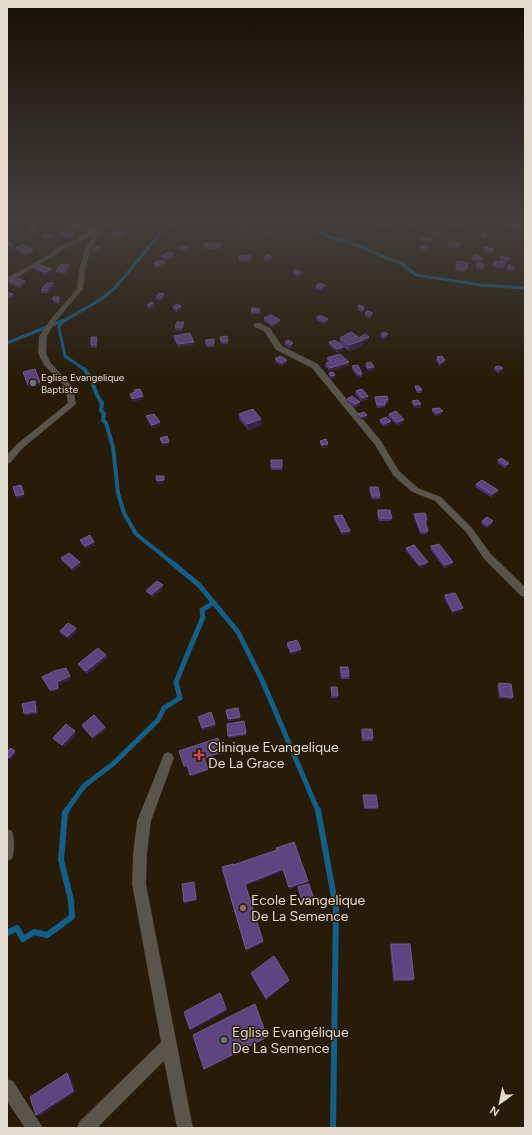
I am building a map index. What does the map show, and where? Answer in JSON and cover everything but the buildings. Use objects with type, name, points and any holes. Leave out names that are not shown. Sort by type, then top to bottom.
[{"type":"street","points":[[7,281],[18,275]]},
{"type":"street","points":[[7,461],[20,446],[72,404],[69,387],[47,363],[42,353],[43,336],[53,320],[80,289],[81,275]]},
{"type":"street","points":[[257,325],[267,330],[279,348],[315,366],[378,442],[396,473],[415,490],[438,499],[470,530],[487,556],[525,593]]},
{"type":"street","points":[[168,758],[144,821],[140,854],[139,884],[185,1128]]},
{"type":"street","points":[[7,836],[7,854]]},
{"type":"street","points":[[85,1128],[169,1045]]},
{"type":"street","points":[[7,1087],[35,1128]]},
{"type":"waterway","points":[[67,319],[100,300],[115,288],[126,275]]},
{"type":"waterway","points":[[416,275],[481,285],[525,288]]},
{"type":"waterway","points":[[7,343],[67,319]]},
{"type":"waterway","points":[[67,319],[60,324],[59,328],[65,356],[84,370]]},
{"type":"waterway","points":[[84,370],[90,377],[102,403],[101,410],[104,414],[103,420],[106,423],[113,447],[118,493],[124,513],[136,534],[171,562]]},
{"type":"waterway","points":[[170,561],[199,585],[238,632],[262,680],[318,811]]},
{"type":"waterway","points":[[66,811],[84,786],[114,763],[158,720],[164,708],[180,698],[176,682],[203,617],[202,610],[213,603]]},
{"type":"waterway","points":[[7,933],[17,928],[23,939],[34,932],[47,935],[72,917],[71,900],[61,860],[65,813],[67,810]]},
{"type":"waterway","points":[[318,810],[336,908],[333,1128]]},
{"type":"place","name":"Eglise Evangelique Baptiste","points":[[33,383]]},
{"type":"place","name":"Clinique Evangelique De La Grace","points":[[199,755]]},
{"type":"place","name":"Ecole Evangelique De La Semence","points":[[243,908]]},
{"type":"place","name":"Eglise Evangélique De La Semence","points":[[224,1040]]}]
